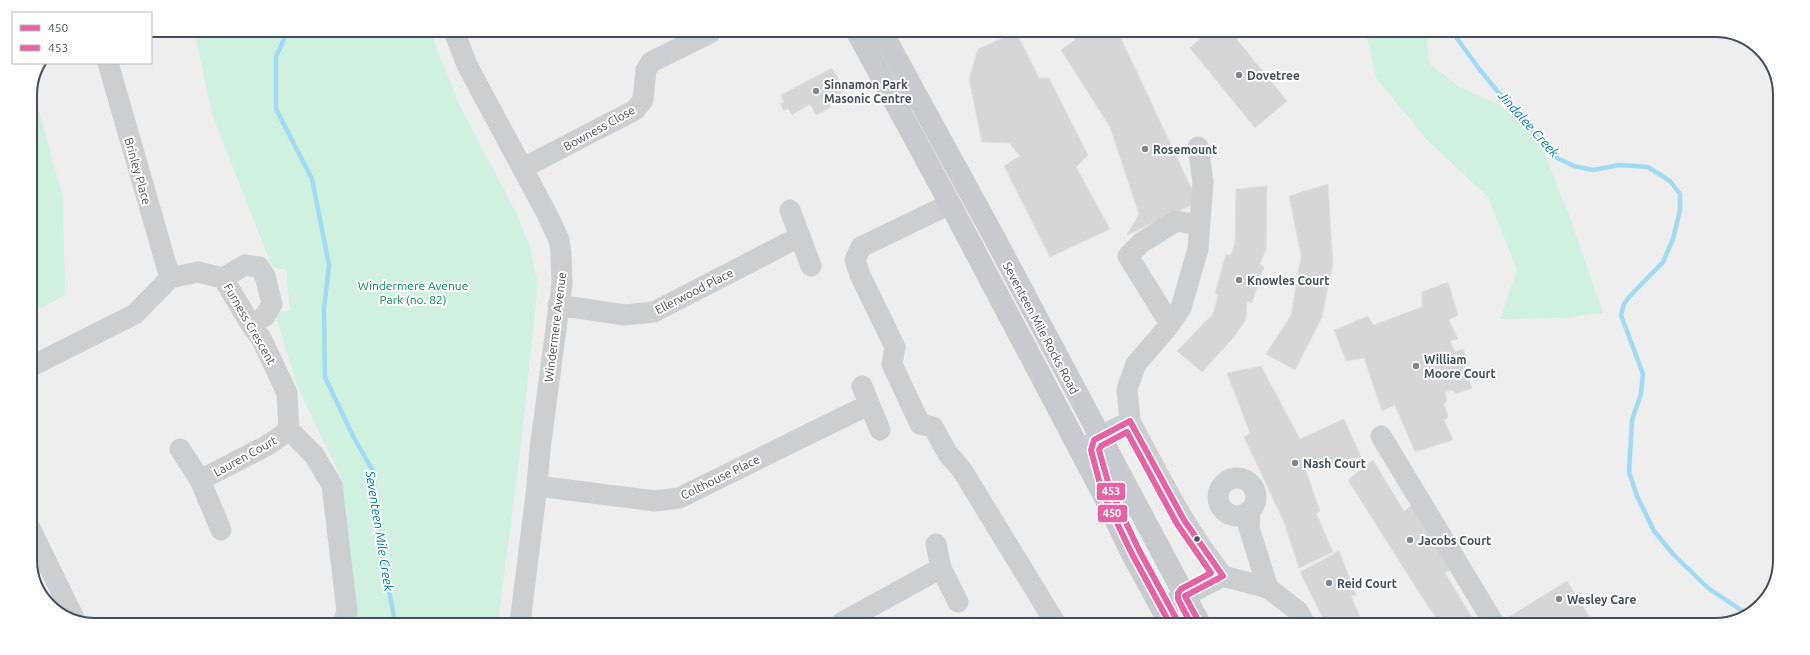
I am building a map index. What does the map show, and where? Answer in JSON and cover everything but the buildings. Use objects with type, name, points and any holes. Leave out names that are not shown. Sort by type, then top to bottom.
[{"type":"main road","name":"Seventeen Mile Rocks Road","points":[[860,37],[950,204],[1102,492],[1132,554],[1166,616]]},
{"type":"main road","name":"Seventeen Mile Rocks Road","points":[[885,37],[993,235],[1197,618]]},
{"type":"street","name":"Windermere Avenue","points":[[456,37],[467,65],[547,214],[559,240],[562,266],[562,284],[540,449],[537,486],[520,618]]},
{"type":"street","name":"Bowness Close","points":[[523,168],[635,110],[643,100],[646,70],[651,62],[702,37]]},
{"type":"street","name":"Brinley Place","points":[[108,64],[170,278]]},
{"type":"street","points":[[1198,147],[1203,182],[1198,249],[1181,308],[1170,324],[1136,364],[1127,389],[1130,421],[1180,514],[1207,557],[1223,576],[1268,588],[1298,611],[1302,618]]},
{"type":"street","points":[[950,204],[861,247],[855,260],[860,275],[895,346],[892,364],[920,424],[933,427],[948,454],[962,470],[1052,618]]},
{"type":"street","points":[[790,210],[811,266]]},
{"type":"street","points":[[1170,324],[1128,256],[1141,243],[1176,221],[1199,225]]},
{"type":"street","name":"Ellerwood Place","points":[[558,305],[625,315],[654,312],[799,237]]},
{"type":"street","points":[[224,278],[245,265],[259,267],[265,276],[272,304],[265,316],[251,325]]},
{"type":"street","name":"Furness Crescent","points":[[170,278],[198,272],[224,278],[251,325],[261,338],[287,393],[289,430]]},
{"type":"street","points":[[37,363],[135,314],[170,278]]},
{"type":"street","name":"Colthouse Place","points":[[537,486],[655,501],[679,498],[865,396],[880,430]]},
{"type":"street","points":[[1102,492],[1091,450],[1094,440],[1130,421]]},
{"type":"street","points":[[289,430],[314,456],[332,485],[347,611],[344,618]]},
{"type":"street","name":"Lauren Court","points":[[200,480],[268,445],[289,430]]},
{"type":"street","points":[[1381,436],[1491,618]]},
{"type":"street","name":"Lauren Court","points":[[180,449],[200,480],[221,530]]},
{"type":"street","points":[[1244,518],[1268,588]]},
{"type":"street","points":[[37,542],[72,613]]},
{"type":"street","points":[[936,544],[941,568],[958,602]]},
{"type":"street","points":[[850,618],[941,568]]},
{"type":"street","points":[[1166,616],[1186,596],[1223,576]]},
{"type":"green space","name":"Windermere Avenue Park (no. 82)","points":[[196,37],[433,37],[461,108],[516,213],[529,244],[538,284],[521,445],[499,618],[355,618],[357,612],[341,477],[297,386],[275,314],[290,310],[286,270],[272,267],[212,114]]},
{"type":"green space","points":[[1367,37],[1427,37],[1429,63],[1459,87],[1500,105],[1541,144],[1571,221],[1603,313],[1561,318],[1500,319],[1517,270],[1488,197],[1426,139],[1376,78]]},
{"type":"green space","points":[[37,104],[63,198],[65,295],[37,310]]},
{"type":"waterway","name":"Seventeen Mile Creek","points":[[285,37],[276,57],[276,109],[312,179],[329,265],[324,309],[325,377],[353,436],[373,471],[380,543],[394,618]]},
{"type":"waterway","name":"Jindalee Creek","points":[[1456,37],[1480,70],[1516,114],[1557,158],[1574,166],[1593,170],[1619,165],[1648,167],[1670,181],[1680,194],[1680,210],[1673,239],[1663,262],[1629,297],[1624,304],[1621,315],[1643,374],[1641,394],[1632,420],[1629,472],[1637,496],[1654,531],[1673,554],[1708,588],[1742,611]]},
{"type":"transit line","name":"450","points":[[1167,618],[1132,554],[1102,492],[1091,450],[1094,440],[1130,421],[1184,520],[1223,576],[1185,596],[1197,618]]},
{"type":"transit line","name":"453","points":[[1176,618],[1139,550],[1110,489],[1099,450],[1101,446],[1127,432],[1177,524],[1211,573],[1181,589],[1178,593],[1178,599],[1188,618]]},
{"type":"place","name":"Dovetree","points":[[1239,75]]},
{"type":"place","name":"Sinnamon Park Masonic Centre","points":[[816,91]]},
{"type":"place","name":"Rosemount","points":[[1145,149]]},
{"type":"place","name":"Knowles Court","points":[[1239,280]]},
{"type":"place","name":"William Moore Court","points":[[1416,366]]},
{"type":"place","name":"Nash Court","points":[[1295,463]]},
{"type":"place","name":"Jacobs Court","points":[[1410,540]]},
{"type":"place","name":"Reid Court","points":[[1329,583]]},
{"type":"place","name":"Wesley Care","points":[[1559,599]]}]
